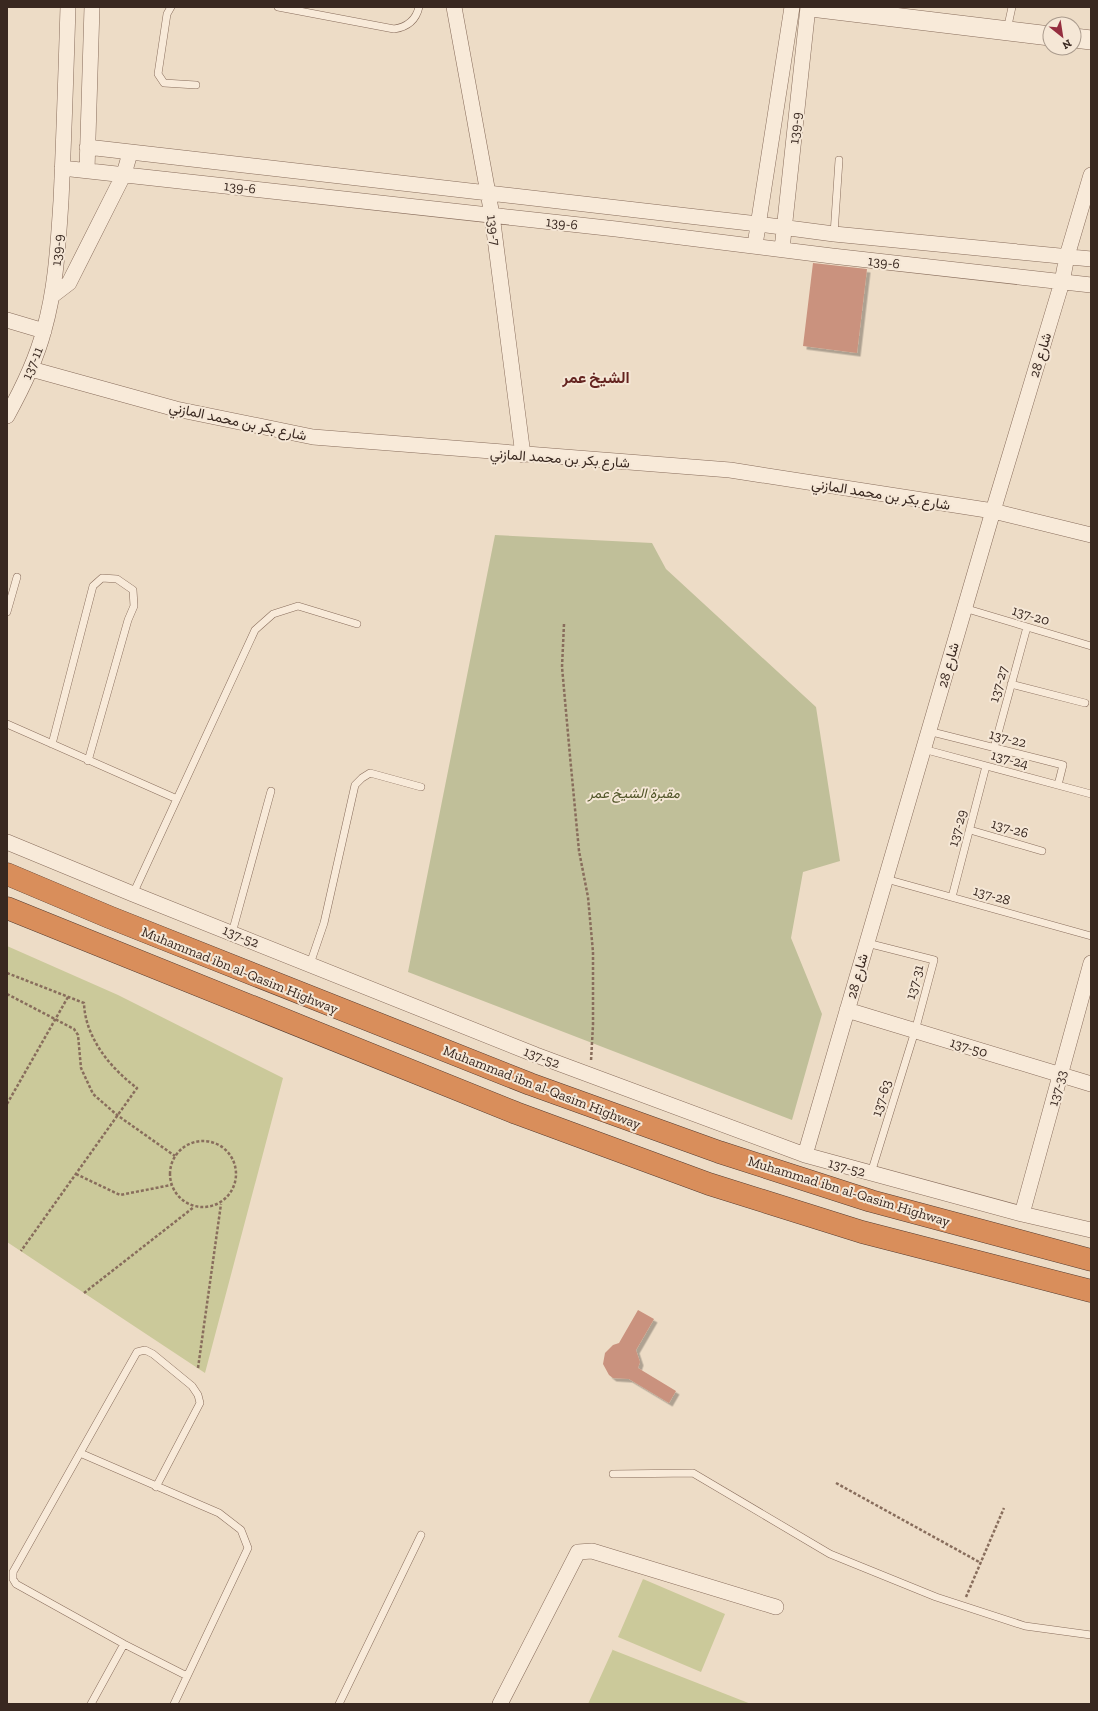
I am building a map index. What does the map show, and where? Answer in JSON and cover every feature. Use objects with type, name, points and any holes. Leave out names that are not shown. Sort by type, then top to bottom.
[{"type":"highway","name":"Muhammad ibn al-Qasim Highway","points":[[7,874],[131,926],[522,1081],[704,1147],[871,1201],[1091,1260]]},
{"type":"highway","name":"Muhammad ibn al-Qasim Highway","points":[[7,908],[516,1113],[709,1184],[862,1232],[1091,1291]]},
{"type":"street","name":"139-9","points":[[44,331],[52,296],[57,255],[68,7]]},
{"type":"street","points":[[87,170],[92,7]]},
{"type":"street","name":"139-7","points":[[454,7],[492,215],[524,455]]},
{"type":"street","name":"139-9","points":[[755,246],[792,7]]},
{"type":"street","name":"139-9","points":[[782,249],[808,7]]},
{"type":"street","points":[[812,7],[1042,35]]},
{"type":"street","name":"139-6","points":[[87,147],[785,227],[834,234],[1091,259]]},
{"type":"street","points":[[52,296],[69,283],[124,174],[130,153]]},
{"type":"street","name":"139-6","points":[[62,168],[492,215],[1091,285]]},
{"type":"street","name":"شارع 28","points":[[805,1156],[964,608],[1062,282],[1067,256],[1091,175]]},
{"type":"street","points":[[7,320],[44,331]]},
{"type":"street","name":"137-11","points":[[9,408],[31,368],[44,331]]},
{"type":"street","name":"شارع بكر بن محمد المازني","points":[[31,368],[176,409],[313,437],[524,455],[730,470],[993,511],[1091,535]]},
{"type":"street","name":"137-52","points":[[7,842],[536,1055],[805,1156],[1022,1214],[1091,1230]]},
{"type":"street","name":"137-33","points":[[1022,1214],[1060,1075],[1088,983],[1091,963]]},
{"type":"street","name":"137-50","points":[[847,1010],[1091,1084]]},
{"type":"street","points":[[500,1704],[578,1552],[592,1551],[776,1607]]},
{"type":"lane","points":[[171,7],[167,14],[158,74],[164,83],[196,85]]},
{"type":"lane","points":[[278,7],[394,29],[402,28],[414,20],[418,7]]},
{"type":"lane","points":[[1007,31],[1012,7]]},
{"type":"lane","points":[[834,234],[839,160]]},
{"type":"lane","points":[[7,612],[17,577]]},
{"type":"lane","points":[[52,744],[93,586],[102,578],[117,579],[133,590],[134,606],[88,761]]},
{"type":"lane","points":[[133,894],[255,630],[273,614],[298,606],[357,624]]},
{"type":"lane","name":"137-20","points":[[964,608],[1091,646]]},
{"type":"lane","name":"137-27","points":[[994,748],[1027,627]]},
{"type":"lane","points":[[1011,684],[1085,703]]},
{"type":"lane","points":[[7,724],[177,799]]},
{"type":"lane","name":"137-22","points":[[928,731],[1063,765],[1058,785]]},
{"type":"lane","name":"137-24","points":[[923,749],[1091,794]]},
{"type":"lane","name":"137-29","points":[[952,897],[986,766]]},
{"type":"lane","points":[[310,964],[324,923],[355,785],[370,773],[421,787]]},
{"type":"lane","points":[[232,933],[271,792]]},
{"type":"lane","name":"137-26","points":[[970,830],[1042,851]]},
{"type":"lane","name":"137-28","points":[[886,879],[1091,936]]},
{"type":"lane","name":"137-31","points":[[867,943],[934,960],[915,1031]]},
{"type":"lane","name":"137-63","points":[[872,1173],[915,1031]]},
{"type":"lane","points":[[156,1486],[200,1403],[198,1395],[192,1386],[154,1354],[145,1350],[137,1352],[13,1572],[13,1579],[16,1584],[124,1644],[187,1676]]},
{"type":"lane","points":[[80,1453],[219,1513],[241,1530],[248,1548],[174,1704]]},
{"type":"lane","points":[[613,1474],[693,1473],[830,1554],[936,1597],[1025,1626],[1091,1635]]},
{"type":"lane","points":[[339,1704],[421,1535]]},
{"type":"lane","points":[[92,1704],[124,1644]]},
{"type":"path","points":[[564,624],[562,667],[579,851],[588,897],[593,952],[593,1025],[590,1075]]},
{"type":"path","points":[[7,973],[84,1003],[85,1020],[99,1046],[121,1076],[137,1088],[21,1251]]},
{"type":"path","points":[[7,994],[74,1029],[78,1035],[79,1057],[86,1081],[93,1094],[117,1115],[175,1156]]},
{"type":"path","points":[[7,1102],[68,997]]},
{"type":"path","points":[[200,1141],[211,1142],[222,1146],[230,1154],[235,1164],[237,1175],[229,1196],[221,1203],[210,1207],[189,1205],[180,1199],[173,1190],[170,1170],[175,1156],[179,1150],[189,1144],[200,1141]]},
{"type":"path","points":[[76,1174],[120,1194],[172,1185]]},
{"type":"path","points":[[198,1368],[221,1203]]},
{"type":"path","points":[[84,1293],[195,1206]]},
{"type":"path","points":[[836,1483],[981,1563]]},
{"type":"path","points":[[962,1605],[1004,1508]]},
{"type":"shaded area","points":[[7,946],[118,995],[283,1078],[205,1373],[7,1242]]},
{"type":"shaded area","points":[[643,1579],[725,1614],[701,1672],[618,1637]]},
{"type":"shaded area","points":[[613,1650],[751,1704],[588,1704]]},
{"type":"green space","name":"مقبرة الشيخ عمر","points":[[495,535],[652,543],[666,569],[816,707],[840,861],[803,872],[791,938],[822,1014],[792,1120],[408,972]]},
{"type":"building","points":[[813,263],[867,269],[857,353],[803,346]]},
{"type":"building","points":[[638,1310],[654,1319],[636,1350],[640,1362],[638,1368],[676,1391],[669,1403],[629,1379],[613,1378],[609,1375],[603,1364],[605,1353],[613,1345],[619,1343]]},
{"type":"district","name":"الشيخ عمر","points":[[596,377]]}]
